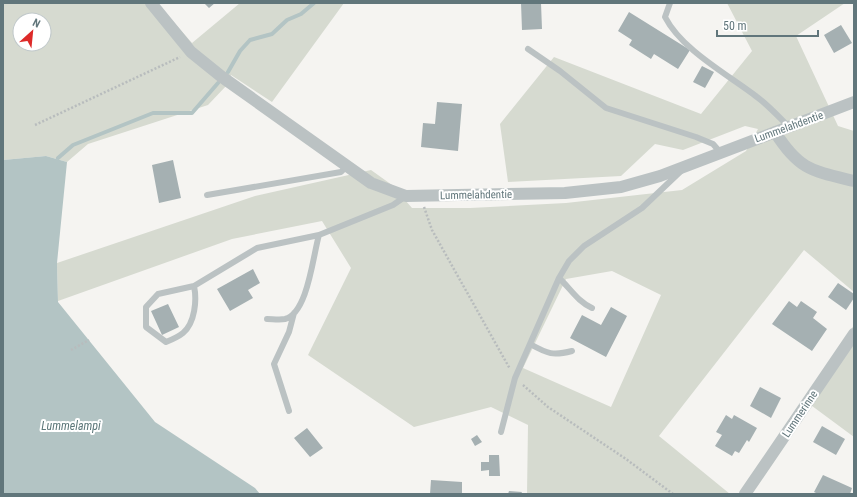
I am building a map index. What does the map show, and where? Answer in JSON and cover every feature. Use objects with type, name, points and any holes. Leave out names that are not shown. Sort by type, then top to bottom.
[{"type":"street","name":"Lummelahdentie","points":[[151,3],[191,52],[222,77],[371,183],[406,196],[565,193],[621,188],[688,165],[854,102]]},
{"type":"street","points":[[775,132],[786,150],[795,160],[822,173],[854,181]]},
{"type":"street","name":"Lummerinne","points":[[745,494],[854,334]]},
{"type":"lane","points":[[670,3],[665,16],[670,28],[698,54],[759,98],[788,126]]},
{"type":"lane","points":[[528,49],[560,71],[606,108],[696,137],[712,144],[720,152]]},
{"type":"lane","points":[[501,432],[515,378],[559,278],[569,261],[584,246],[642,208],[688,165]]},
{"type":"lane","points":[[207,195],[340,172],[347,166]]},
{"type":"lane","points":[[194,286],[196,299],[194,315],[184,333],[166,342],[146,327],[146,307],[158,294],[194,286],[257,248],[319,235],[393,205],[406,196]]},
{"type":"lane","points":[[289,411],[274,364],[289,332],[294,313],[308,287],[319,235]]},
{"type":"lane","points":[[559,278],[572,290],[581,303],[592,308]]},
{"type":"lane","points":[[267,319],[286,319],[294,313]]},
{"type":"lane","points":[[530,344],[543,351],[557,355],[572,351]]},
{"type":"path","points":[[35,125],[191,52]]},
{"type":"path","points":[[419,196],[432,230],[515,378],[548,407],[626,459],[673,494]]},
{"type":"path","points":[[70,350],[89,340]]},
{"type":"shaded area","points":[[3,3],[157,3],[192,43],[240,3],[344,3],[272,102],[231,75],[227,85],[208,105],[88,144],[67,162],[46,156],[3,160]]},
{"type":"shaded area","points":[[727,3],[845,3],[796,36],[838,126],[854,131],[854,292],[804,250],[659,436],[730,494],[527,494],[528,425],[491,407],[414,427],[308,355],[351,268],[322,221],[232,239],[58,301],[57,263],[255,196],[371,170],[392,185],[412,208],[470,208],[566,203],[682,190],[746,151],[758,129],[745,126],[683,150],[655,144],[621,176],[508,182],[500,124],[554,57],[701,114],[752,51]],"holes":[[[612,271],[661,295],[611,407],[523,368],[566,279]]]},
{"type":"shaded area","points":[[854,325],[854,437],[804,400]]},
{"type":"water","name":"Lummelampi","points":[[46,156],[67,162],[57,263],[58,302],[155,422],[255,488],[260,494],[3,494],[3,160]]},
{"type":"building","points":[[204,3],[215,3],[209,8]]},
{"type":"building","points":[[521,3],[541,3],[542,29],[522,30]]},
{"type":"building","points":[[629,12],[690,50],[678,69],[654,54],[651,59],[629,45],[632,40],[618,31]]},
{"type":"building","points":[[841,25],[852,43],[834,53],[824,35]]},
{"type":"building","points":[[702,66],[714,72],[705,88],[693,82]]},
{"type":"building","points":[[437,102],[462,104],[458,151],[421,147],[423,123],[435,124]]},
{"type":"building","points":[[173,160],[181,198],[159,203],[152,165]]},
{"type":"building","points":[[253,269],[260,283],[248,290],[253,298],[230,311],[217,289]]},
{"type":"building","points":[[838,283],[854,294],[854,298],[846,310],[828,297]]},
{"type":"building","points":[[789,301],[797,307],[801,301],[817,312],[813,318],[827,329],[812,351],[772,324]]},
{"type":"building","points":[[168,304],[179,327],[162,335],[151,311]]},
{"type":"building","points":[[611,307],[627,316],[606,357],[570,338],[582,315],[601,325]]},
{"type":"building","points":[[760,387],[781,398],[771,418],[750,406]]},
{"type":"building","points":[[726,415],[732,419],[734,415],[757,428],[749,442],[747,440],[739,453],[735,451],[732,456],[715,446],[722,435],[716,432]]},
{"type":"building","points":[[822,426],[845,439],[836,455],[813,442]]},
{"type":"building","points":[[307,428],[323,448],[310,457],[294,438]]},
{"type":"building","points":[[477,435],[482,442],[475,446],[471,439]]},
{"type":"building","points":[[489,455],[499,455],[500,476],[489,476],[489,470],[481,471],[481,462],[489,462]]},
{"type":"building","points":[[823,475],[852,488],[850,494],[818,494],[814,492]]},
{"type":"building","points":[[431,480],[462,482],[462,494],[430,494]]},
{"type":"building","points":[[509,491],[522,492],[521,494],[508,494]]},
{"type":"waterway","points":[[228,72],[240,51],[250,40],[272,34],[287,20],[301,14],[314,3]]},
{"type":"waterway","points":[[58,158],[73,145],[153,113],[192,113],[218,83]]}]
